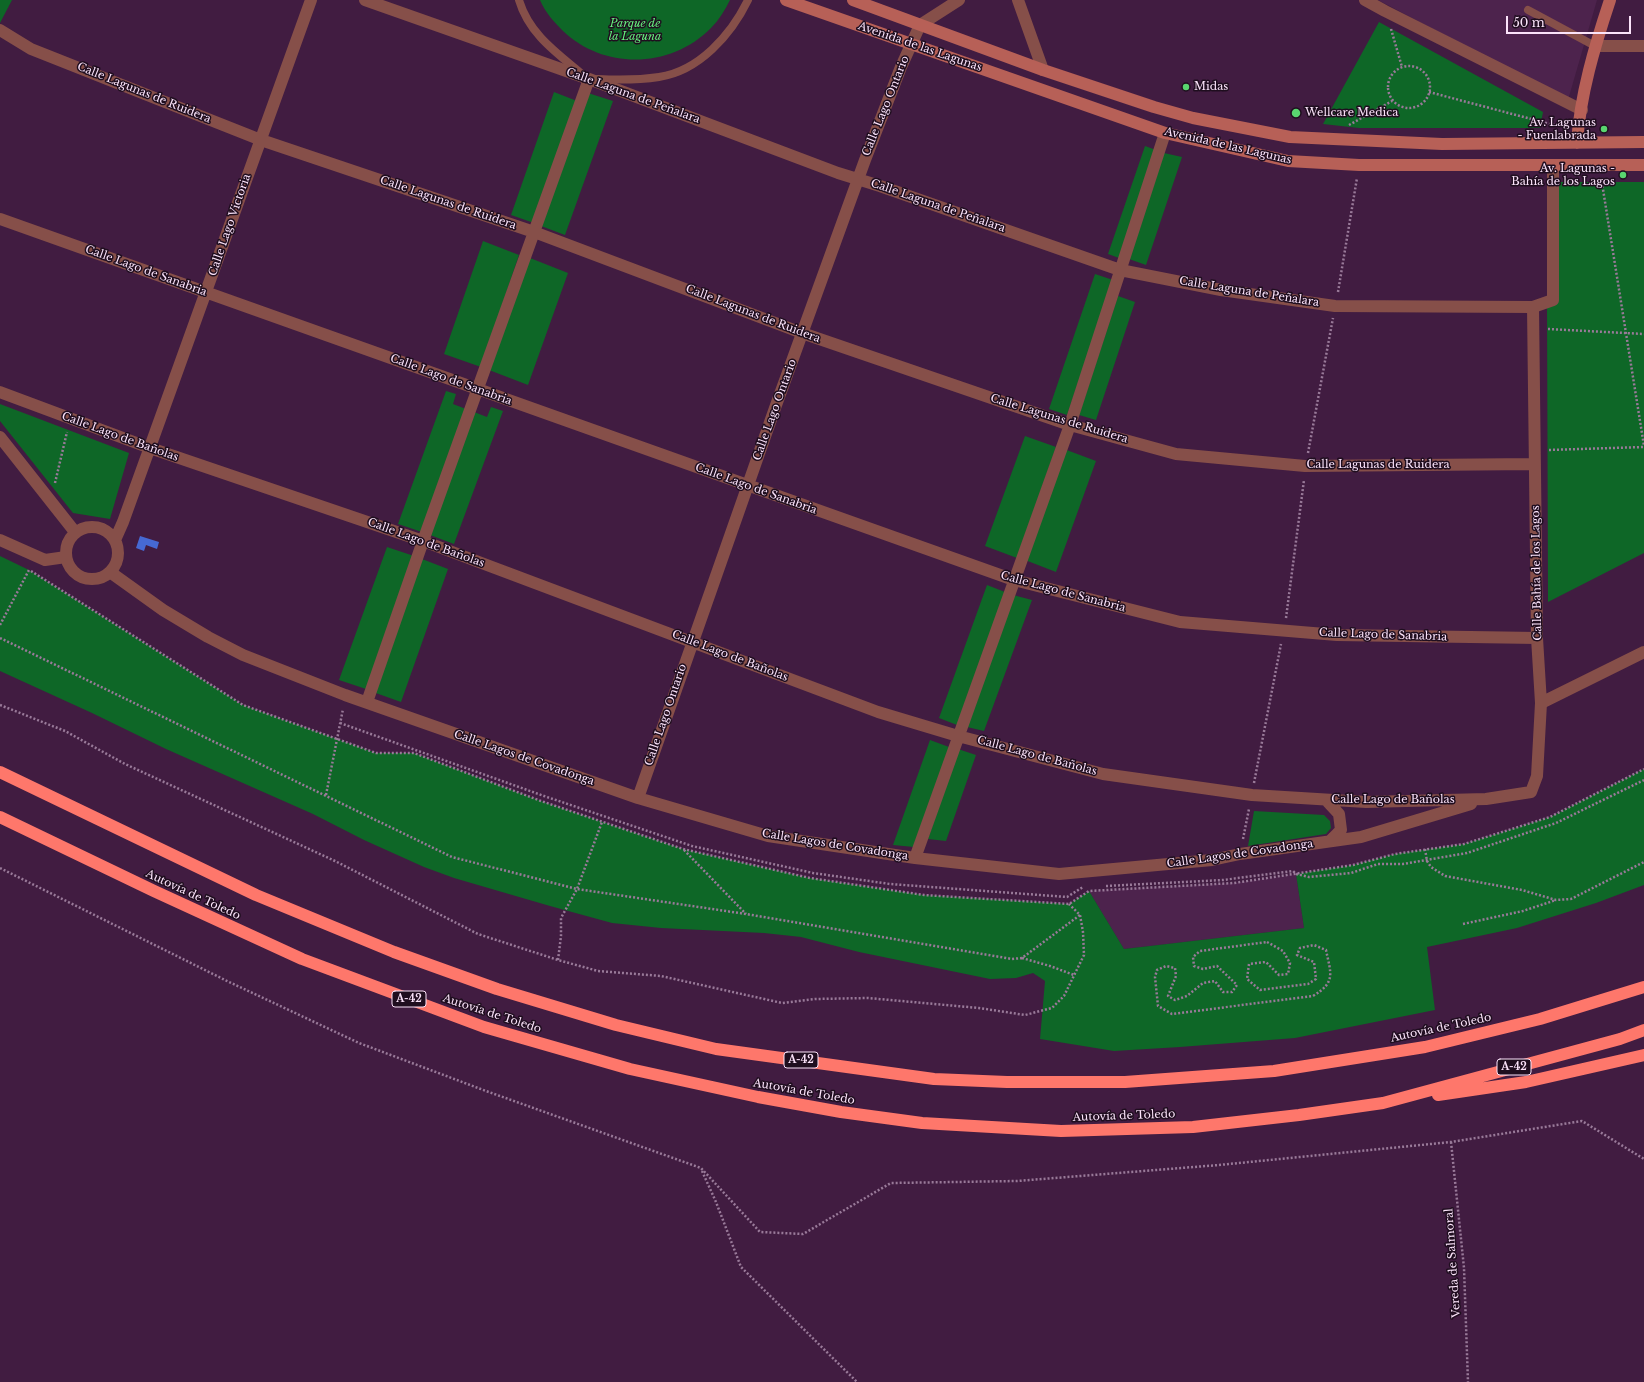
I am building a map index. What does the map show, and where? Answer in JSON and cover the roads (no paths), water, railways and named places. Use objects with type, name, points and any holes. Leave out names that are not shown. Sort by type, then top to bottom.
[{"type":"highway","name":"Autovía de Toledo","points":[[0,772],[256,896],[394,952],[497,989],[616,1025],[716,1049],[934,1079],[1007,1082],[1125,1082],[1274,1071],[1425,1047],[1540,1019],[1644,987]]},
{"type":"highway","name":"Autovía de Toledo","points":[[0,817],[154,892],[302,959],[484,1027],[630,1069],[758,1097],[841,1112],[922,1123],[1061,1131],[1193,1127],[1298,1116],[1383,1103],[1620,1039],[1644,1030]]},
{"type":"highway","points":[[1383,1103],[1526,1082],[1644,1055]]},
{"type":"main road","name":"Avenida de las Lagunas","points":[[786,0],[1165,133],[1288,161],[1359,165],[1644,165]]},
{"type":"main road","name":"Avenida de las Lagunas","points":[[853,0],[1043,70],[1193,118],[1290,137],[1442,144],[1644,142]]},
{"type":"main road","points":[[1578,143],[1580,115],[1595,46],[1610,0]]},
{"type":"street","name":"Calle Lago Victoria","points":[[115,540],[124,522],[311,0]]},
{"type":"street","name":"Calle Laguna de Peñalara","points":[[365,0],[589,80],[838,173],[1120,270],[1221,290],[1335,306],[1533,307],[1553,300],[1553,166]]},
{"type":"street","points":[[920,25],[959,0]]},
{"type":"street","points":[[1018,0],[1043,70]]},
{"type":"street","points":[[1365,0],[1580,115]]},
{"type":"street","name":"Calle Lago Ontario","points":[[638,798],[692,641],[858,179],[911,44],[920,25]]},
{"type":"street","name":"Calle Lagunas de Ruidera","points":[[0,30],[32,49],[261,140],[534,232],[802,333],[1070,425],[1176,454],[1305,466],[1535,464]]},
{"type":"street","points":[[1595,46],[1644,46]]},
{"type":"street","points":[[367,702],[423,541],[589,80]]},
{"type":"street","points":[[915,858],[1070,425],[1165,133]]},
{"type":"street","name":"Calle Lago de Sanabria","points":[[0,219],[1014,580],[1180,622],[1337,635],[1538,638]]},
{"type":"street","name":"Calle Bahía de los Lagos","points":[[1486,799],[1531,792],[1537,776],[1541,704],[1534,451],[1533,307]]},
{"type":"street","name":"Calle Lago de Bañolas","points":[[0,392],[150,448],[423,541],[878,712],[958,736],[1103,774],[1252,795],[1366,802],[1486,799]]},
{"type":"street","points":[[0,438],[52,501],[75,532]]},
{"type":"street","points":[[92,526],[102,528],[109,532],[115,540],[118,547],[118,556],[116,565],[110,572],[98,578],[88,579],[75,573],[69,566],[66,557],[66,548],[69,539],[75,532],[92,526]]},
{"type":"street","points":[[0,540],[45,560],[66,557]]},
{"type":"street","name":"Calle Lagos de Covadonga","points":[[110,572],[163,610],[225,646],[345,695],[638,798],[768,836],[915,858],[1059,874],[1212,860],[1240,854],[1362,837],[1486,799]]},
{"type":"street","points":[[1541,704],[1644,652]]},
{"type":"street","points":[[1326,800],[1339,814],[1341,830],[1330,841]]},
{"type":"lane","points":[[519,0],[521,7],[540,39],[589,80],[635,80],[660,77],[683,70],[704,56],[722,40],[740,16],[748,0]]},
{"type":"lane","points":[[1528,10],[1595,46]]},
{"type":"water","points":[[140,536],[159,542],[157,549],[146,545],[144,551],[136,548]]},
{"type":"place","name":"Midas","points":[[1186,87]]},
{"type":"place","name":"Wellcare Medica","points":[[1296,113]]},
{"type":"place","name":"Av. Lagunas - Fuenlabrada","points":[[1604,129]]},
{"type":"place","name":"Av. Lagunas - Bahía de los Lagos","points":[[1623,175]]},
{"type":"park label","name":"Parque de la Laguna","points":[[635,30]]}]
